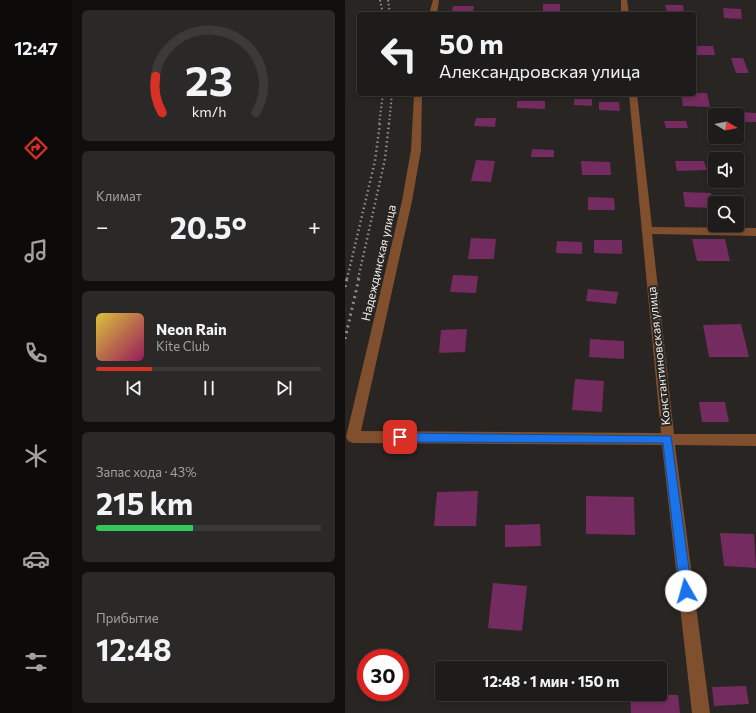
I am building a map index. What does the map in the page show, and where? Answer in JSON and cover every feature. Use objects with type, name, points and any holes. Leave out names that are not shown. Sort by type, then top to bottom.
[{"type":"street","points":[[434,12],[437,0]]},
{"type":"street","points":[[624,0],[625,12]]},
{"type":"street","name":"Надеждинская улица","points":[[418,96],[416,150],[407,201],[353,437],[668,439]]},
{"type":"street","name":"Константиновская улица","points":[[633,96],[668,439],[701,713]]},
{"type":"street","points":[[647,230],[756,232]]},
{"type":"street","points":[[668,439],[756,440]]},
{"type":"building","points":[[543,4],[560,4],[560,11],[543,11]]},
{"type":"building","points":[[665,5],[683,5],[684,12],[667,12]]},
{"type":"building","points":[[453,6],[474,6],[473,11],[452,11]]},
{"type":"building","points":[[723,8],[741,9],[742,19],[724,18]]},
{"type":"building","points":[[696,46],[713,46],[715,55],[696,55]]},
{"type":"building","points":[[731,58],[743,58],[749,73],[736,73]]},
{"type":"building","points":[[696,93],[707,93],[710,107],[683,106],[681,96],[696,96]]},
{"type":"building","points":[[574,99],[592,99],[592,106],[574,105]]},
{"type":"building","points":[[517,101],[545,101],[545,109],[517,108]]},
{"type":"building","points":[[599,102],[619,102],[620,111],[599,110]]},
{"type":"building","points":[[744,112],[756,113],[756,122],[744,122]]},
{"type":"building","points":[[476,118],[496,118],[495,127],[474,126]]},
{"type":"building","points":[[664,121],[686,121],[688,128],[666,128]]},
{"type":"building","points":[[532,149],[554,150],[554,157],[531,157]]},
{"type":"building","points":[[476,160],[495,161],[491,182],[471,181]]},
{"type":"building","points":[[581,161],[610,162],[611,175],[582,175]]},
{"type":"building","points":[[675,161],[704,161],[707,170],[677,171]]},
{"type":"building","points":[[683,192],[711,193],[712,196],[708,196],[708,208],[685,207]]},
{"type":"building","points":[[588,197],[614,198],[615,210],[588,210]]},
{"type":"building","points":[[471,238],[496,239],[494,259],[468,259]]},
{"type":"building","points":[[692,239],[725,239],[730,261],[697,261]]},
{"type":"building","points":[[594,240],[622,240],[622,254],[594,253]]},
{"type":"building","points":[[557,241],[582,242],[582,254],[556,253]]},
{"type":"building","points":[[453,275],[478,276],[476,293],[450,292]]},
{"type":"building","points":[[588,289],[618,292],[616,304],[586,301]]},
{"type":"building","points":[[741,324],[749,357],[709,357],[703,325]]},
{"type":"building","points":[[467,329],[465,352],[439,353],[441,330]]},
{"type":"building","points":[[590,339],[624,341],[624,359],[589,357]]},
{"type":"building","points":[[575,379],[604,381],[602,412],[572,410]]},
{"type":"building","points":[[699,402],[725,402],[729,422],[702,422]]},
{"type":"building","points":[[478,491],[476,526],[434,526],[437,492]]},
{"type":"building","points":[[586,496],[634,497],[635,535],[586,534]]},
{"type":"building","points":[[540,524],[541,546],[505,547],[505,525]]},
{"type":"building","points":[[720,533],[754,534],[756,568],[724,566]]},
{"type":"building","points":[[493,583],[527,586],[522,631],[488,628]]},
{"type":"building","points":[[746,686],[749,704],[714,706],[712,687]]},
{"type":"building","points":[[667,695],[678,695],[680,713],[631,713],[630,701],[667,701]]},
{"type":"railway","points":[[380,0],[383,12]]},
{"type":"railway","points":[[388,0],[390,12]]},
{"type":"railway","points":[[379,124],[383,96]]},
{"type":"railway","points":[[389,124],[392,96]]},
{"type":"railway","points":[[347,279],[375,161],[380,123]]},
{"type":"railway","points":[[358,279],[385,159],[389,123]]},
{"type":"railway","points":[[345,287],[347,278]]},
{"type":"railway","points":[[345,339],[359,278]]},
{"type":"route","points":[[400,437],[668,439],[686,591]]}]
